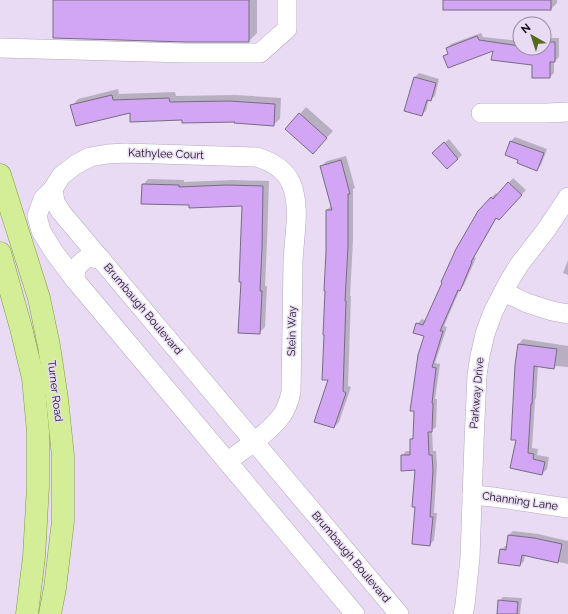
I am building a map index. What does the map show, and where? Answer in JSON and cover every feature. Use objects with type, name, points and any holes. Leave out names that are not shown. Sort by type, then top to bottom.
[{"type":"main road","name":"Turner Road","points":[[0,175],[39,298],[49,346],[57,399],[63,456],[63,521],[55,588],[50,614]]},
{"type":"main road","name":"Turner Road","points":[[0,253],[21,328],[32,378],[38,432],[38,486],[34,558],[27,614]]},
{"type":"street","points":[[0,48],[186,53],[260,53],[287,29],[287,0]]},
{"type":"street","points":[[481,113],[568,112]]},
{"type":"street","name":"Kathylee Court","points":[[75,280],[47,242],[41,230],[37,216],[43,199],[61,176],[75,165],[90,157],[125,153],[256,157],[267,160],[277,166],[286,175]]},
{"type":"street","name":"Stein Way","points":[[227,462],[275,423],[288,404],[291,392],[293,260],[296,213],[294,191],[286,175]]},
{"type":"street","points":[[53,188],[55,202],[66,218],[102,260]]},
{"type":"street","name":"Parkway Drive","points":[[463,614],[470,558],[477,375],[485,334],[493,312],[519,265],[546,230],[568,196]]},
{"type":"street","name":"Brumbaugh Boulevard","points":[[75,280],[75,271],[79,264],[89,257],[102,260],[399,614]]},
{"type":"street","points":[[75,280],[355,614]]},
{"type":"street","points":[[504,292],[527,303],[552,311],[568,314]]},
{"type":"street","name":"Channing Lane","points":[[472,495],[568,508]]},
{"type":"building","points":[[53,0],[249,0],[249,42],[186,42],[53,38]]},
{"type":"building","points":[[443,0],[551,0],[551,10],[443,10]]},
{"type":"building","points":[[477,36],[479,40],[512,45],[512,56],[552,56],[552,42],[555,42],[555,62],[550,62],[550,78],[532,78],[532,65],[491,60],[493,51],[448,68],[443,56],[448,54],[446,48]]},
{"type":"building","points":[[414,77],[436,83],[431,101],[427,100],[422,116],[404,111]]},
{"type":"building","points":[[112,95],[113,100],[169,98],[170,102],[229,101],[275,104],[274,126],[234,123],[235,122],[182,123],[182,120],[130,122],[130,113],[76,126],[70,105]]},
{"type":"building","points":[[299,113],[327,138],[313,154],[285,129]]},
{"type":"building","points":[[510,141],[544,153],[537,171],[517,163],[518,160],[505,155]]},
{"type":"building","points":[[444,142],[458,159],[447,169],[432,153]]},
{"type":"building","points":[[341,160],[350,194],[348,194],[348,247],[343,391],[346,393],[334,428],[314,422],[328,380],[322,380],[324,291],[326,210],[332,210],[320,166]]},
{"type":"building","points":[[508,182],[522,195],[499,220],[496,218],[471,262],[460,291],[458,290],[440,331],[443,331],[432,367],[436,368],[432,403],[432,432],[428,432],[429,455],[432,455],[433,470],[430,517],[433,517],[430,546],[412,544],[415,507],[412,507],[415,470],[401,471],[401,455],[410,455],[410,439],[413,439],[414,411],[410,411],[418,355],[424,336],[413,333],[416,323],[423,325],[456,249],[478,211],[491,197],[493,199]]},
{"type":"building","points":[[142,184],[179,185],[179,187],[226,185],[263,186],[260,334],[238,333],[241,282],[239,282],[242,206],[189,208],[189,205],[141,204]]},
{"type":"building","points":[[518,344],[557,349],[554,369],[534,366],[528,453],[534,454],[533,459],[545,462],[542,475],[510,468],[516,440],[511,440],[515,365]]},
{"type":"building","points":[[508,535],[534,538],[562,544],[558,563],[522,555],[520,566],[498,563],[500,549],[506,550]]},
{"type":"building","points":[[498,600],[518,602],[517,614],[497,614]]}]
